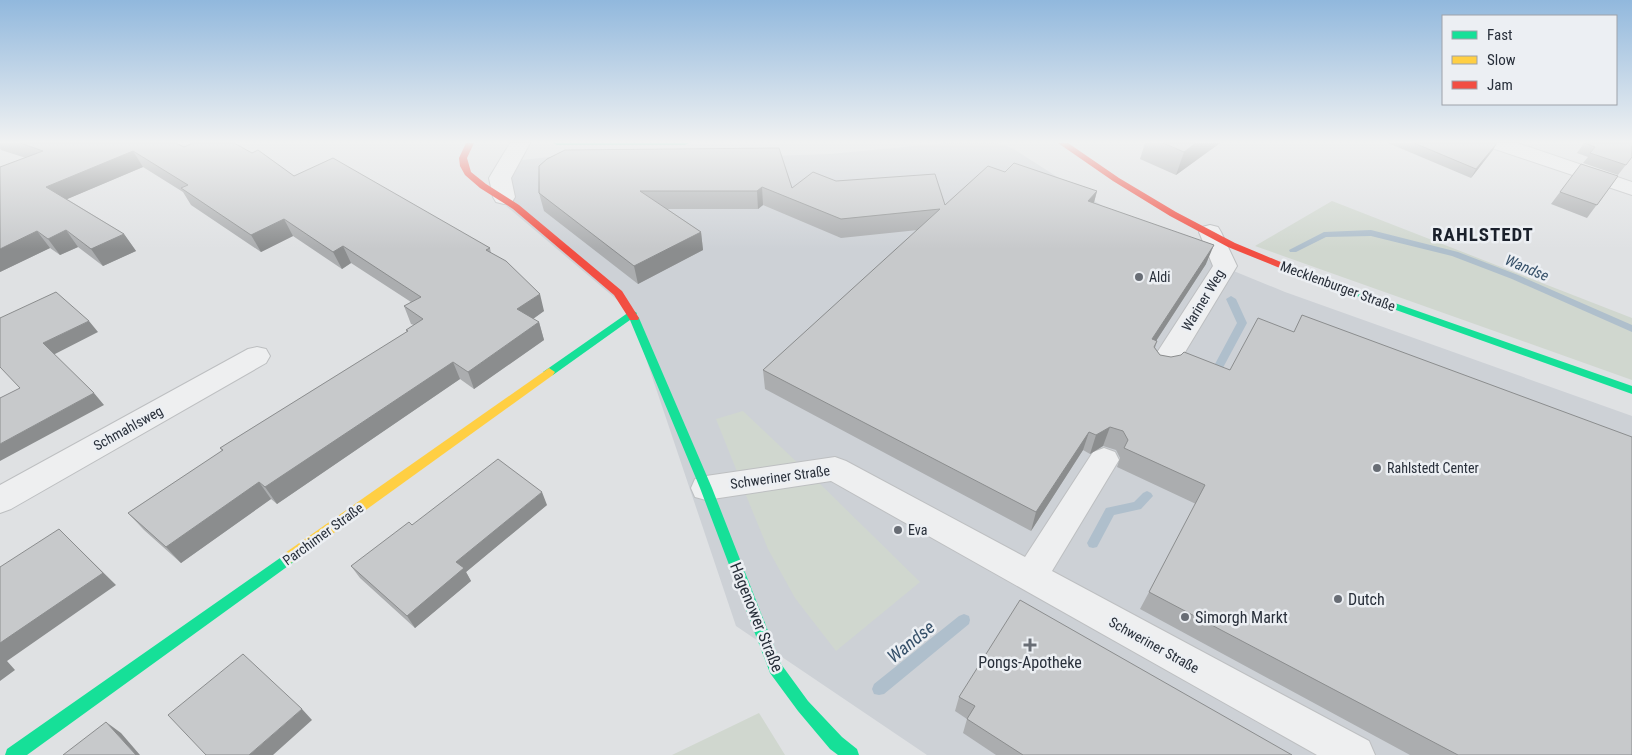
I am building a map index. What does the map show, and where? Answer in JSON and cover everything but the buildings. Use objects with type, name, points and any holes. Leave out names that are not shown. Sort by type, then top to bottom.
[{"type":"street","points":[[474,178],[484,187],[504,197],[618,293],[632,313],[706,488]]},
{"type":"street","points":[[500,178],[504,197]]},
{"type":"street","name":"Mecklenburger Straße","points":[[1113,178],[1136,194],[1277,265],[1632,390]]},
{"type":"street","points":[[1599,178],[1632,189]]},
{"type":"street","name":"Wariner Weg","points":[[1164,366],[1225,266],[1210,232]]},
{"type":"street","name":"Parchimer Straße","points":[[14,755],[632,313]]},
{"type":"street","name":"Schmahlsweg","points":[[0,500],[257,356]]},
{"type":"street","points":[[1030,578],[1104,460]]},
{"type":"street","name":"Schweriner Straße","points":[[706,488],[835,468],[1030,578],[1355,755]]},
{"type":"street","name":"Hagenower Straße","points":[[706,488],[775,668],[803,706],[836,743],[851,755]]},
{"type":"shaded area","points":[[498,178],[1059,178],[1132,225],[1179,244],[1219,265],[1285,292],[1632,416],[1632,755],[927,755],[736,626],[635,326],[622,304],[492,194]]},
{"type":"shaded area","points":[[1332,201],[1632,318],[1632,380],[1255,246]]},
{"type":"shaded area","points":[[743,411],[803,468],[740,479],[716,419]]},
{"type":"shaded area","points":[[814,478],[920,582],[836,651],[795,598],[768,549],[743,488]]},
{"type":"shaded area","points":[[759,713],[785,755],[672,755]]},
{"type":"waterway","name":"Wandse","points":[[1293,250],[1324,235],[1371,233],[1455,254],[1515,277],[1632,329]]},
{"type":"waterway","name":"Wandse","points":[[1213,377],[1242,323],[1231,299]]},
{"type":"waterway","name":"Wandse","points":[[1093,543],[1110,511],[1137,506],[1147,496]]},
{"type":"waterway","name":"Wandse","points":[[879,689],[964,620]]},
{"type":"traffic: fast","points":[[1292,270],[1632,390]]},
{"type":"traffic: fast","points":[[549,372],[632,313]]},
{"type":"traffic: fast","points":[[634,318],[706,488],[775,668],[803,706],[836,743],[851,755]]},
{"type":"traffic: fast","points":[[13,755],[290,557]]},
{"type":"traffic: slow","points":[[290,557],[549,372]]},
{"type":"traffic: jam","points":[[474,178],[516,207],[618,293],[634,318]]},
{"type":"traffic: jam","points":[[1113,178],[1202,230],[1262,259],[1292,270]]},
{"type":"place","name":"Aldi","points":[[1139,277]]},
{"type":"place","name":"Rahlstedt Center","points":[[1377,468]]},
{"type":"place","name":"Eva","points":[[898,530]]},
{"type":"place","name":"Dutch","points":[[1338,599]]},
{"type":"place","name":"Simorgh Markt","points":[[1185,617]]},
{"type":"place","name":"Pongs-Apotheke","points":[[1030,645]]},
{"type":"district","name":"RAHLSTEDT","points":[[1483,234]]}]
